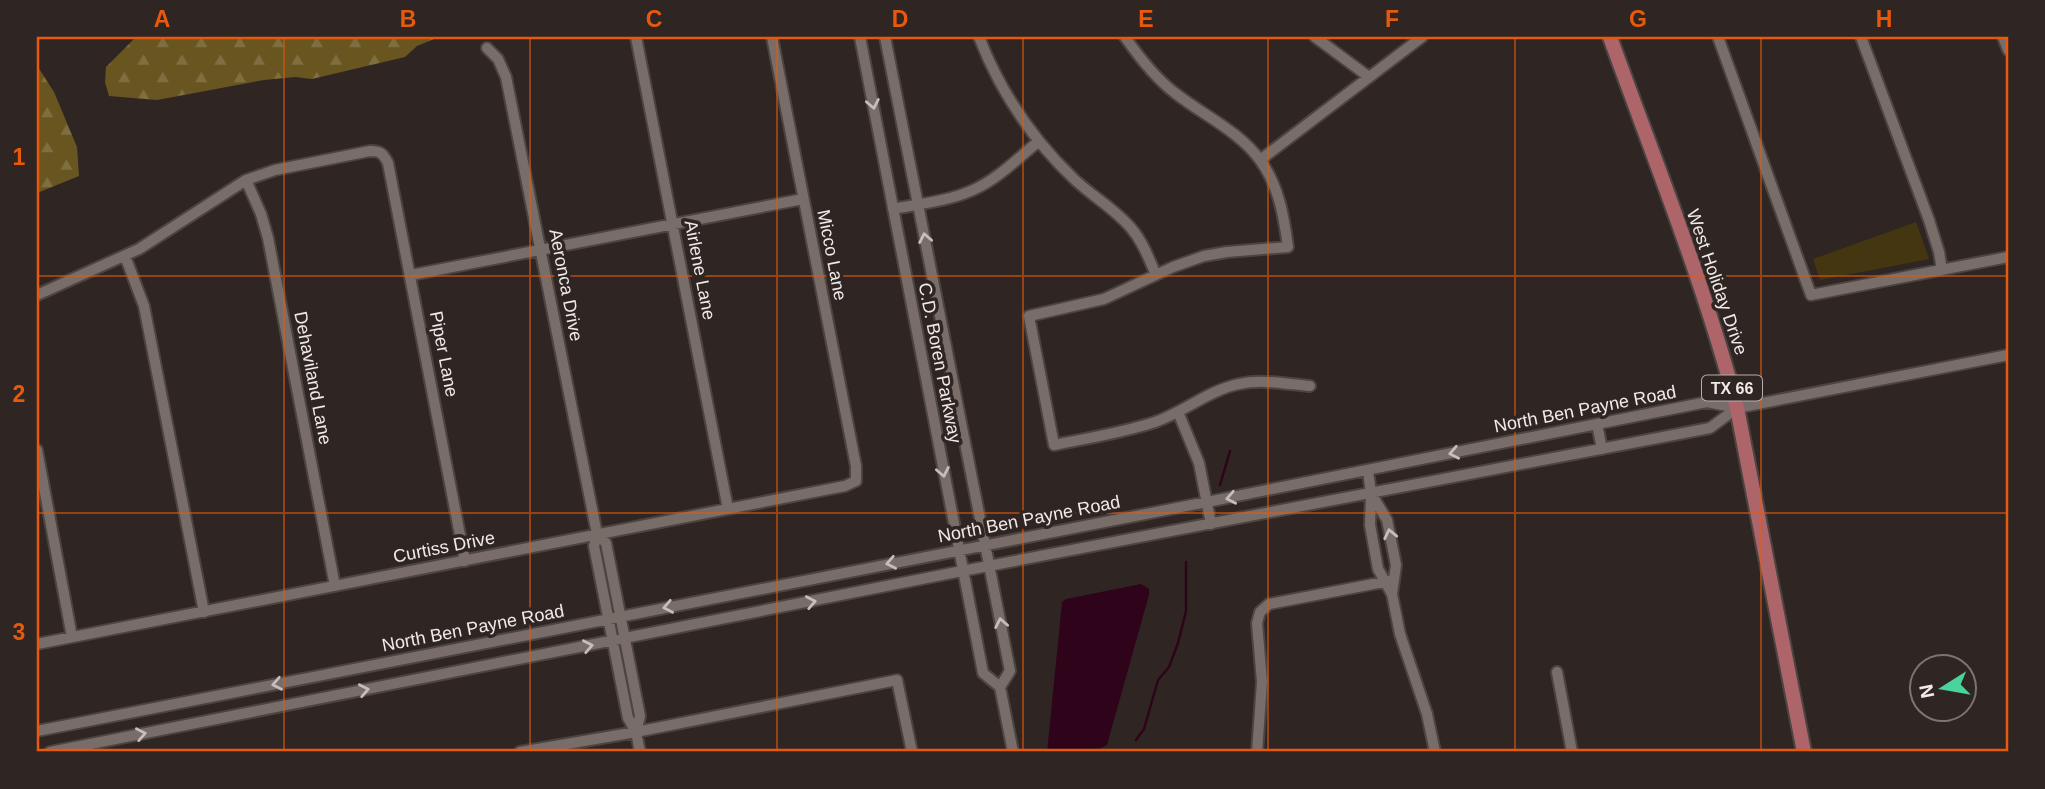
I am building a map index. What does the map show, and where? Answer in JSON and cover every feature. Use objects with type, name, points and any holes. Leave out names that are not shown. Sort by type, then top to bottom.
[{"type":"main road","name":"West Holiday Drive","points":[[1610,37],[1706,306],[1737,408],[1804,752]]},
{"type":"street","name":"Airlene Lane","points":[[636,37],[728,509]]},
{"type":"street","name":"Micco Lane","points":[[772,37],[856,466],[856,481]]},
{"type":"street","name":"C.D. Boren Parkway","points":[[860,37],[983,673],[1000,687],[1013,752]]},
{"type":"street","name":"C.D. Boren Parkway","points":[[884,37],[1010,671],[1000,687]]},
{"type":"street","points":[[979,37],[1005,94],[1021,120],[1075,180],[1133,230],[1156,275]]},
{"type":"street","points":[[1125,37],[1145,64],[1165,84],[1239,139],[1260,160],[1279,199],[1288,247],[1203,256],[1104,299],[1029,316],[1054,445],[1131,429],[1178,412],[1238,384],[1269,382],[1310,386]]},
{"type":"street","points":[[1315,37],[1369,77]]},
{"type":"street","points":[[1260,160],[1422,37]]},
{"type":"street","points":[[1718,37],[1811,295],[2008,257]]},
{"type":"street","points":[[1861,37],[1929,220],[1942,270]]},
{"type":"street","points":[[2003,37],[2008,50]]},
{"type":"street","name":"Aeronca Drive","points":[[487,48],[498,59],[506,77],[597,534],[594,546],[608,619],[628,718],[636,732],[640,752]]},
{"type":"street","points":[[893,209],[958,195],[982,186],[1039,141]]},
{"type":"street","name":"Piper Lane","points":[[246,180],[275,170],[370,151],[384,154],[411,275],[465,561]]},
{"type":"street","points":[[37,295],[153,241],[246,180]]},
{"type":"street","name":"Dehaviland Lane","points":[[246,180],[268,238],[335,586]]},
{"type":"street","points":[[411,275],[803,199]]},
{"type":"street","points":[[125,256],[144,306],[204,612]]},
{"type":"street","points":[[50,752],[962,571],[1710,428],[1737,408],[2008,355]]},
{"type":"street","name":"North Ben Payne Road","points":[[37,731],[1707,402],[1737,408]]},
{"type":"street","points":[[1178,412],[1199,463],[1210,524]]},
{"type":"street","points":[[1597,425],[1602,449]]},
{"type":"street","points":[[37,450],[72,637]]},
{"type":"street","points":[[1367,471],[1371,493],[1370,525],[1378,569],[1389,580],[1400,634],[1427,714],[1435,752]]},
{"type":"street","name":"Curtiss Drive","points":[[37,644],[845,486],[856,481]]},
{"type":"street","points":[[1371,493],[1387,520],[1396,565],[1389,580]]},
{"type":"street","name":"Aeronca Drive","points":[[597,534],[606,543],[625,639],[640,716],[636,732]]},
{"type":"street","points":[[1257,752],[1262,682],[1257,623],[1260,612],[1269,604],[1389,580]]},
{"type":"street","points":[[1557,672],[1572,752]]},
{"type":"street","points":[[520,752],[636,732],[897,680],[912,752]]},
{"type":"shaded area","points":[[1916,222],[1929,259],[1820,280],[1813,259]]},
{"type":"shaded area","points":[[1141,584],[1149,589],[1149,595],[1107,745],[1086,752],[1047,752],[1062,602]]},
{"type":"green space","points":[[136,37],[439,37],[417,46],[405,57],[312,79],[295,77],[264,80],[157,100],[109,96],[105,82],[106,67]]},
{"type":"green space","points":[[37,68],[54,92],[77,147],[79,176],[37,193]]},
{"type":"waterway","points":[[1220,485],[1230,451]]},
{"type":"waterway","points":[[1136,740],[1144,729],[1158,680],[1169,667],[1178,643],[1186,611],[1186,562]]}]
